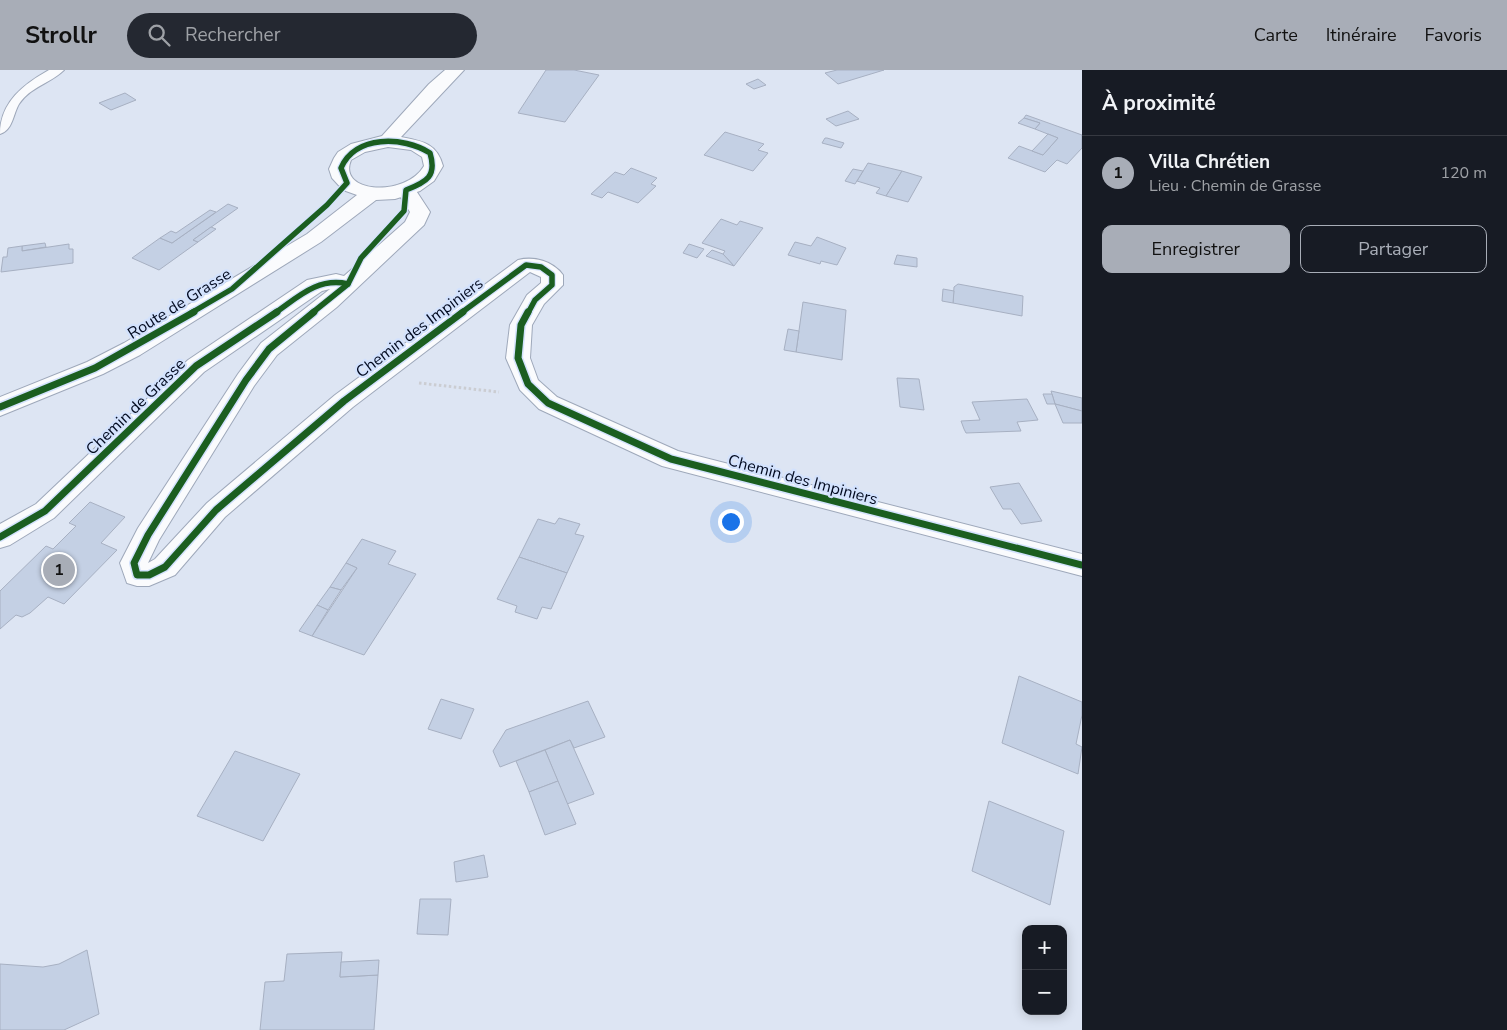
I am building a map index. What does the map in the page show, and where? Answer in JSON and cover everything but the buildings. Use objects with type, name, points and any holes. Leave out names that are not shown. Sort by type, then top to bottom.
[{"type":"street","points":[[388,141],[434,88],[455,70]]},
{"type":"street","points":[[426,136],[415,144],[388,141],[360,146],[342,160],[339,168],[341,176],[346,184],[358,190],[372,193],[406,190],[428,179],[433,171],[434,163],[426,136],[434,88]]},
{"type":"street","name":"Route de Grasse","points":[[232,289],[327,205],[346,184]]},
{"type":"street","name":"Chemin des Impiniers","points":[[406,190],[420,212],[414,225],[348,284],[268,349],[148,535],[134,564],[137,575],[149,575],[166,567],[216,510],[344,401],[526,265],[541,266],[552,275],[552,285],[535,300],[521,325],[518,358],[528,384],[548,403],[671,459],[1082,565]]},
{"type":"street","name":"Route de Grasse","points":[[0,406],[110,360],[232,289],[314,238],[372,193]]},
{"type":"street","name":"Chemin de Grasse","points":[[0,537],[46,511],[196,366],[259,325],[315,285],[336,281],[348,284]]},
{"type":"lane","points":[[0,130],[9,118],[15,102],[43,78],[58,70]]},
{"type":"path","points":[[376,378],[494,393]]},
{"type":"cycle path","points":[[0,407],[95,368],[132,349],[232,289],[327,205],[347,183],[341,168],[346,155],[360,147],[378,142],[399,141],[417,145],[430,153],[434,166],[431,175],[424,182],[406,190],[404,211],[361,258],[348,284],[269,349],[246,380],[148,535],[134,563],[137,575],[149,575],[165,567],[216,510],[344,401],[526,265],[541,267],[552,275],[552,285],[535,300],[521,325],[518,358],[528,384],[548,403],[671,459],[1082,565]]},
{"type":"cycle path","points":[[0,537],[45,511],[196,366],[259,325],[315,285],[336,281],[348,284]]},
{"type":"place","name":"Villa Chrétien","points":[[59,570]]}]
